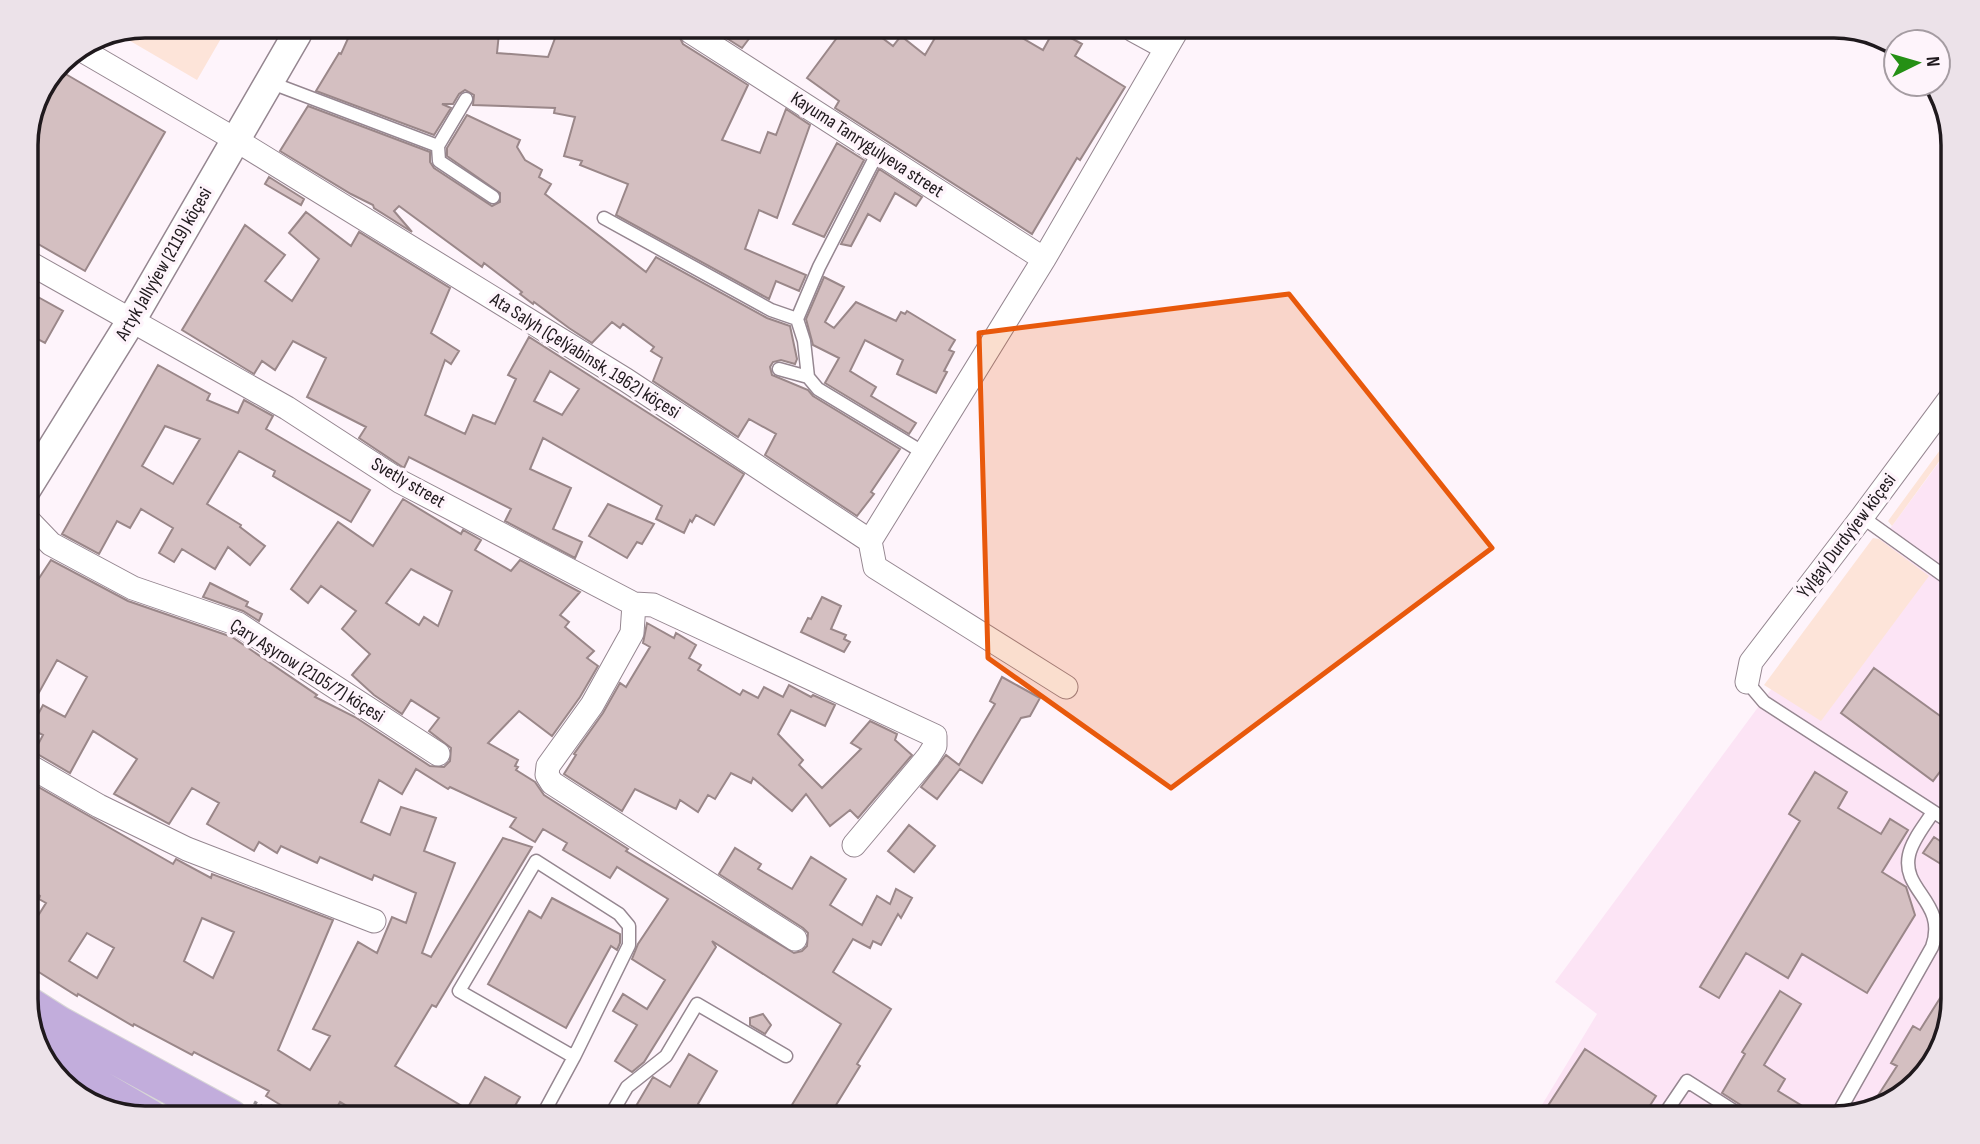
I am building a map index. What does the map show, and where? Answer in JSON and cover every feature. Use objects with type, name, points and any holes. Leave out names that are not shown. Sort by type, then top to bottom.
[{"type":"main road","points":[[40,1013],[208,1106]]},
{"type":"main road","points":[[66,1070],[124,1103]]},
{"type":"street","name":"Artyk Jallyýew (2119) köçesi","points":[[39,469],[131,321],[294,38]]},
{"type":"street","name":"Kayuma Tanrygulyeva street","points":[[700,38],[1044,259]]},
{"type":"street","points":[[1066,687],[875,567],[870,541],[1044,259],[1172,39]]},
{"type":"street","name":"Ata Salyh (Çelýabinsk, 1962) köçesi","points":[[90,55],[236,140],[626,380],[870,541]]},
{"type":"street","name":"Svetly street","points":[[39,268],[287,408],[401,482],[634,604],[653,605],[935,736],[935,746],[928,757],[854,845]]},
{"type":"street","name":"Ýylgaý Durdyýew köçesi","points":[[1747,682],[1751,662],[1941,411]]},
{"type":"street","name":"Çary Aşyrow (2105/7) köçesi","points":[[39,532],[51,544],[133,589],[238,624],[438,754]]},
{"type":"street","points":[[634,604],[632,633],[592,705],[548,766],[547,775],[552,783],[795,939]]},
{"type":"street","points":[[39,771],[99,806],[187,849],[374,921]]},
{"type":"lane","points":[[269,82],[438,146]]},
{"type":"lane","points":[[466,99],[438,146],[439,161],[493,197]]},
{"type":"lane","points":[[808,377],[804,341],[797,319],[819,267],[878,152]]},
{"type":"lane","points":[[604,218],[771,310],[797,319]]},
{"type":"lane","points":[[779,369],[808,377],[818,388],[924,453]]},
{"type":"lane","points":[[1862,517],[1941,574]]},
{"type":"lane","points":[[1747,682],[1764,702],[1941,816]]},
{"type":"lane","points":[[1843,1105],[1932,947],[1937,933],[1933,912],[1910,876],[1907,865],[1909,852],[1933,811]]},
{"type":"lane","points":[[547,1106],[574,1057],[629,945],[629,926],[619,914],[536,861],[459,991],[574,1057]]},
{"type":"lane","points":[[616,1106],[627,1087],[666,1056],[697,1004],[786,1056]]},
{"type":"lane","points":[[1670,1106],[1687,1081],[1726,1106]]},
{"type":"highlighted area","points":[[1289,294],[1492,548],[1171,788],[988,658],[979,333]]},
{"type":"shaded area","points":[[221,38],[197,80],[129,40]]},
{"type":"shaded area","points":[[1941,449],[1941,459],[1892,526],[1888,521]]},
{"type":"shaded area","points":[[1941,460],[1941,1013],[1937,1028],[1913,1071],[1888,1091],[1849,1105],[1541,1106],[1597,1014],[1555,982]]},
{"type":"shaded area","points":[[1873,538],[1879,539],[1929,576],[1821,721],[1764,685]]},
{"type":"building","points":[[348,38],[498,38],[497,53],[548,57],[555,38],[680,38],[683,44],[748,85],[722,140],[760,153],[768,132],[776,135],[786,109],[810,125],[777,218],[759,210],[745,249],[806,275],[799,291],[776,281],[769,299],[616,215],[628,184],[580,165],[582,161],[564,156],[575,117],[554,113],[555,108],[473,105],[474,95],[465,90],[453,104],[442,104],[451,108],[434,135],[316,91],[339,53],[341,54]]},
{"type":"building","points":[[726,38],[750,38],[742,48]]},
{"type":"building","points":[[837,38],[882,38],[893,46],[899,38],[904,38],[925,55],[935,38],[1022,38],[1043,50],[1050,38],[1071,38],[1082,44],[1075,56],[1125,87],[1080,160],[1077,158],[1032,234],[835,108],[839,101],[807,78]]},
{"type":"building","points":[[66,74],[165,132],[85,271],[39,244],[39,138],[42,118],[50,98]]},
{"type":"building","points":[[308,106],[430,152],[430,162],[434,168],[492,206],[500,202],[500,193],[447,156],[447,148],[467,115],[520,140],[517,147],[525,160],[542,170],[539,177],[551,184],[545,194],[646,272],[656,257],[767,318],[790,326],[797,359],[795,364],[781,360],[773,362],[770,367],[772,375],[808,390],[813,396],[900,449],[871,492],[874,494],[857,516],[765,455],[776,434],[749,419],[738,437],[653,381],[662,358],[651,351],[654,347],[623,324],[620,328],[612,322],[592,343],[534,302],[533,304],[520,294],[522,292],[484,263],[482,267],[399,206],[394,211],[412,232],[373,205],[280,151]]},
{"type":"building","points":[[837,143],[864,160],[824,237],[793,224]]},
{"type":"building","points":[[879,169],[922,197],[916,206],[895,193],[880,221],[868,214],[851,246],[841,244]]},
{"type":"building","points":[[269,177],[304,199],[301,205],[265,184]]},
{"type":"building","points":[[306,212],[351,246],[359,232],[450,288],[431,333],[459,351],[451,364],[445,360],[425,415],[465,434],[473,415],[495,424],[516,379],[508,375],[529,337],[744,474],[714,525],[696,515],[692,522],[690,520],[684,533],[656,519],[662,506],[543,438],[530,469],[571,488],[553,529],[582,542],[575,558],[505,521],[511,509],[409,457],[404,468],[359,438],[366,427],[307,397],[326,358],[293,341],[275,370],[262,361],[254,374],[182,330],[245,225],[285,255],[265,281],[292,301],[319,259],[289,233]],"holes":[[[550,371],[579,389],[562,415],[534,401]]]},
{"type":"building","points":[[824,277],[844,287],[825,322],[834,328],[856,302],[896,321],[901,312],[905,314],[907,311],[955,340],[949,350],[954,352],[944,371],[947,372],[936,393],[897,374],[903,360],[865,340],[850,371],[876,387],[871,396],[916,423],[909,434],[825,383],[839,358],[813,345],[806,319]]},
{"type":"building","points":[[39,298],[63,311],[45,343],[39,340]]},
{"type":"building","points":[[158,365],[210,394],[207,400],[238,413],[244,400],[273,416],[266,429],[370,490],[351,522],[273,476],[275,471],[239,451],[207,504],[241,525],[240,527],[265,546],[250,565],[228,547],[215,569],[182,549],[174,562],[159,553],[173,528],[141,509],[130,528],[117,521],[99,554],[62,534]],"holes":[[[165,426],[200,439],[173,484],[142,466]]]},
{"type":"building","points":[[403,499],[461,534],[463,530],[481,540],[475,550],[511,571],[520,560],[580,592],[560,615],[569,622],[565,627],[594,651],[587,658],[598,666],[580,697],[552,736],[519,711],[488,743],[518,760],[516,770],[535,782],[544,795],[628,849],[626,851],[794,953],[807,946],[808,933],[719,874],[735,848],[761,864],[758,869],[792,889],[811,857],[846,879],[830,905],[862,925],[877,896],[890,904],[896,889],[912,898],[901,918],[898,914],[881,945],[873,941],[870,948],[853,939],[833,972],[891,1009],[857,1064],[860,1066],[835,1106],[791,1106],[841,1024],[712,941],[716,947],[644,1062],[632,1072],[615,1061],[637,1025],[613,1011],[623,994],[647,1009],[665,980],[632,959],[638,944],[668,899],[617,867],[610,878],[563,850],[567,843],[543,829],[535,842],[510,827],[516,818],[450,787],[448,789],[416,769],[402,794],[379,780],[361,822],[390,835],[401,807],[436,818],[424,851],[455,863],[422,953],[431,957],[503,838],[532,847],[436,1007],[432,1005],[395,1066],[462,1106],[347,1106],[340,1102],[338,1106],[282,1106],[266,1096],[269,1091],[194,1052],[192,1055],[134,1024],[133,1026],[39,972],[39,914],[46,903],[39,899],[39,787],[173,864],[176,859],[211,878],[212,874],[333,920],[278,1050],[310,1070],[330,1036],[313,1029],[358,942],[377,953],[392,917],[406,923],[416,893],[374,875],[372,880],[320,857],[317,863],[281,846],[277,853],[259,842],[254,851],[207,824],[219,803],[192,788],[169,824],[114,794],[137,759],[93,731],[70,773],[39,755],[39,743],[43,735],[39,733],[39,712],[43,705],[65,717],[87,677],[57,660],[39,693],[39,578],[51,560],[128,601],[232,637],[317,695],[315,697],[355,717],[430,766],[444,767],[450,761],[451,748],[429,731],[439,718],[411,700],[402,714],[374,695],[352,675],[370,654],[342,629],[356,611],[321,586],[308,603],[291,589],[338,522],[373,546]],"holes":[[[411,569],[452,591],[438,626],[424,617],[419,625],[386,603]],[[202,918],[234,932],[213,978],[184,961]],[[87,933],[114,948],[97,978],[69,961]]]},
{"type":"building","points":[[608,504],[654,524],[642,544],[637,542],[627,558],[589,536]]},
{"type":"building","points":[[210,583],[248,602],[246,606],[262,614],[259,621],[243,611],[203,597]]},
{"type":"building","points":[[822,597],[841,606],[831,629],[846,635],[844,639],[850,642],[844,652],[801,632]]},
{"type":"building","points":[[647,623],[674,638],[676,633],[696,645],[689,658],[701,665],[698,670],[740,695],[743,690],[758,698],[764,687],[783,697],[789,685],[811,697],[813,695],[835,705],[825,726],[791,710],[778,734],[803,760],[799,765],[822,788],[861,749],[851,743],[870,721],[897,734],[895,740],[912,755],[858,818],[850,810],[830,826],[806,794],[792,811],[753,778],[751,783],[731,773],[715,799],[708,795],[698,812],[680,800],[676,809],[635,789],[622,811],[564,774],[620,683],[626,687],[650,647],[643,643]]},
{"type":"building","points":[[1874,668],[1941,717],[1941,770],[1933,781],[1841,713]]},
{"type":"building","points":[[1002,677],[1040,698],[1030,716],[1021,718],[982,783],[960,769],[937,799],[921,787],[946,755],[959,765],[995,704],[990,701]]},
{"type":"building","points":[[1815,772],[1847,792],[1838,808],[1881,834],[1890,819],[1908,830],[1882,872],[1906,887],[1915,915],[1867,993],[1802,954],[1788,978],[1746,953],[1719,998],[1700,987],[1800,821],[1789,814]]},
{"type":"building","points":[[909,825],[935,846],[914,872],[888,851]]},
{"type":"building","points":[[1934,837],[1941,842],[1941,864],[1923,853]]},
{"type":"building","points":[[552,898],[620,934],[617,950],[611,946],[566,1028],[488,984],[529,911],[541,918]]},
{"type":"building","points":[[1780,991],[1801,1004],[1764,1065],[1785,1079],[1778,1091],[1802,1106],[1742,1106],[1722,1093],[1745,1054],[1742,1052]]},
{"type":"building","points":[[1941,997],[1938,1026],[1927,1052],[1900,1083],[1878,1096],[1897,1066],[1891,1063],[1913,1026],[1920,1030]]},
{"type":"building","points":[[763,1014],[771,1025],[765,1034],[750,1025],[750,1018]]},
{"type":"building","points":[[1585,1049],[1656,1096],[1650,1106],[1548,1106]]},
{"type":"building","points":[[689,1054],[717,1071],[698,1104],[701,1106],[636,1106],[653,1077],[670,1087]]},
{"type":"building","points":[[485,1077],[520,1097],[515,1106],[469,1106]]}]
